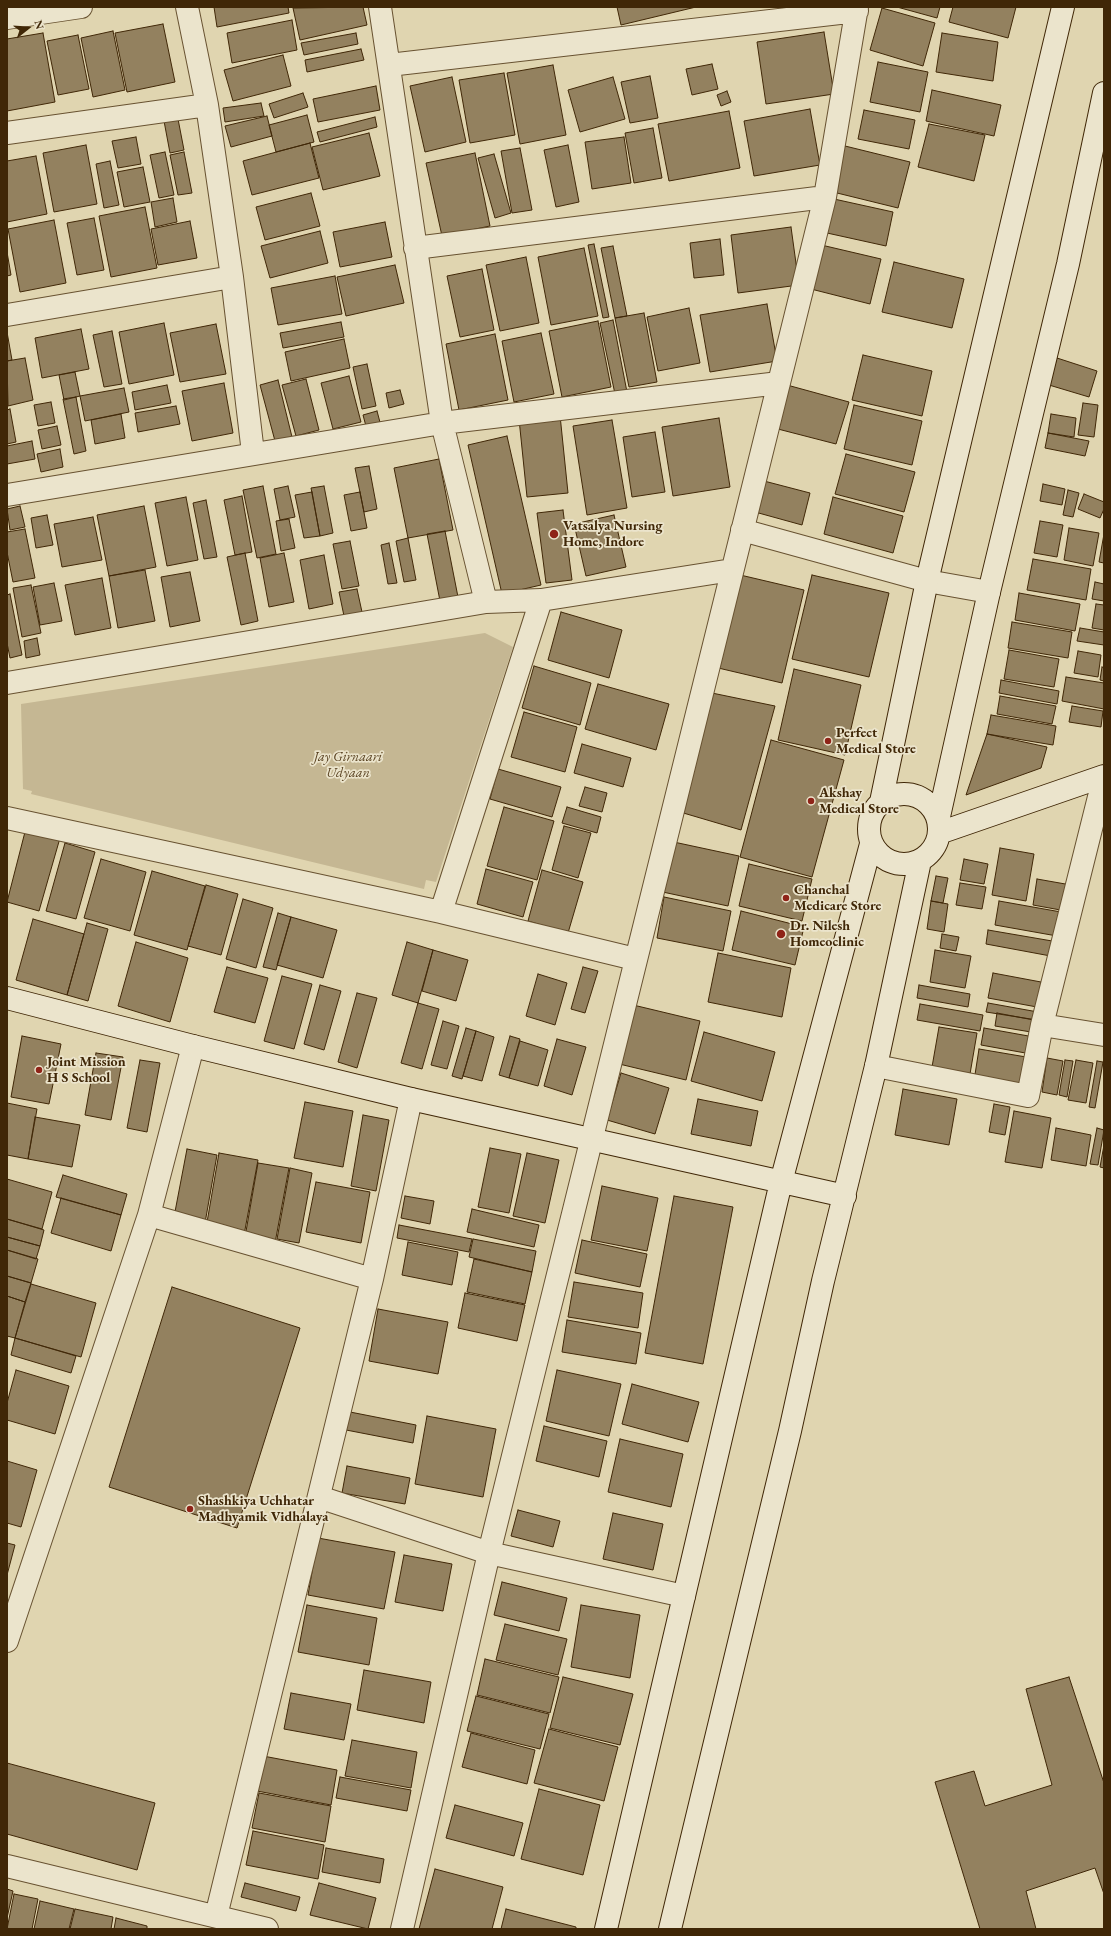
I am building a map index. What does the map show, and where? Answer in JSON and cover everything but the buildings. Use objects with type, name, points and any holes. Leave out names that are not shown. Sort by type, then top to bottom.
[{"type":"street","points":[[7,18],[81,7]]},
{"type":"street","points":[[187,7],[207,105],[232,277],[253,453]]},
{"type":"street","points":[[380,7],[442,423],[486,602]]},
{"type":"street","points":[[881,802],[926,581],[1063,7]]},
{"type":"street","points":[[389,65],[857,9],[825,197],[489,1553],[402,1929]]},
{"type":"street","points":[[938,827],[929,806],[914,796],[903,794],[892,796],[881,802],[869,821],[868,833],[871,844],[878,854],[887,861],[903,864],[920,861],[929,854],[936,844],[938,827],[989,592],[1068,264],[1104,93]]},
{"type":"street","points":[[7,133],[207,105]]},
{"type":"street","points":[[415,248],[825,197]]},
{"type":"street","points":[[7,315],[232,277]]},
{"type":"street","points":[[7,495],[253,453],[442,423],[779,383]]},
{"type":"street","points":[[742,530],[926,581],[989,592]]},
{"type":"street","points":[[7,683],[486,602],[541,600],[732,570]]},
{"type":"street","points":[[441,912],[541,600]]},
{"type":"street","points":[[938,827],[1104,776]]},
{"type":"street","points":[[876,1066],[1028,1096],[1042,1025],[1104,776]]},
{"type":"street","points":[[7,818],[441,912],[635,960]]},
{"type":"street","points":[[606,1929],[781,1182],[871,844]]},
{"type":"street","points":[[670,1929],[788,1438],[823,1281],[876,1066],[920,861]]},
{"type":"street","points":[[7,993],[7,998],[193,1046],[411,1099],[591,1138],[845,1196]]},
{"type":"street","points":[[1042,1025],[1104,1035]]},
{"type":"street","points":[[7,1641],[150,1216],[193,1046]]},
{"type":"street","points":[[216,1916],[372,1279],[411,1099]]},
{"type":"street","points":[[150,1216],[372,1279]]},
{"type":"street","points":[[319,1497],[489,1553],[684,1596]]},
{"type":"street","points":[[7,1866],[267,1929]]},
{"type":"green space","name":"Jay Girnaari Udyaan","points":[[485,633],[513,647],[436,882],[426,880],[424,889],[31,794],[32,791],[23,789],[21,704]]},
{"type":"place","name":"Vatsalya Nursing Home, Indore","points":[[554,534]]},
{"type":"place","name":"Perfect Medical Store","points":[[828,741]]},
{"type":"place","name":"Akshay Medical Store","points":[[811,801]]},
{"type":"place","name":"Chanchal Medicare Store","points":[[786,898]]},
{"type":"place","name":"Dr. Nilesh Homeoclinic","points":[[781,934]]},
{"type":"place","name":"Joint Mission H S School","points":[[39,1070]]},
{"type":"place","name":"Shashkiya Uchhatar Madhyamik Vidhalaya","points":[[190,1509]]}]
